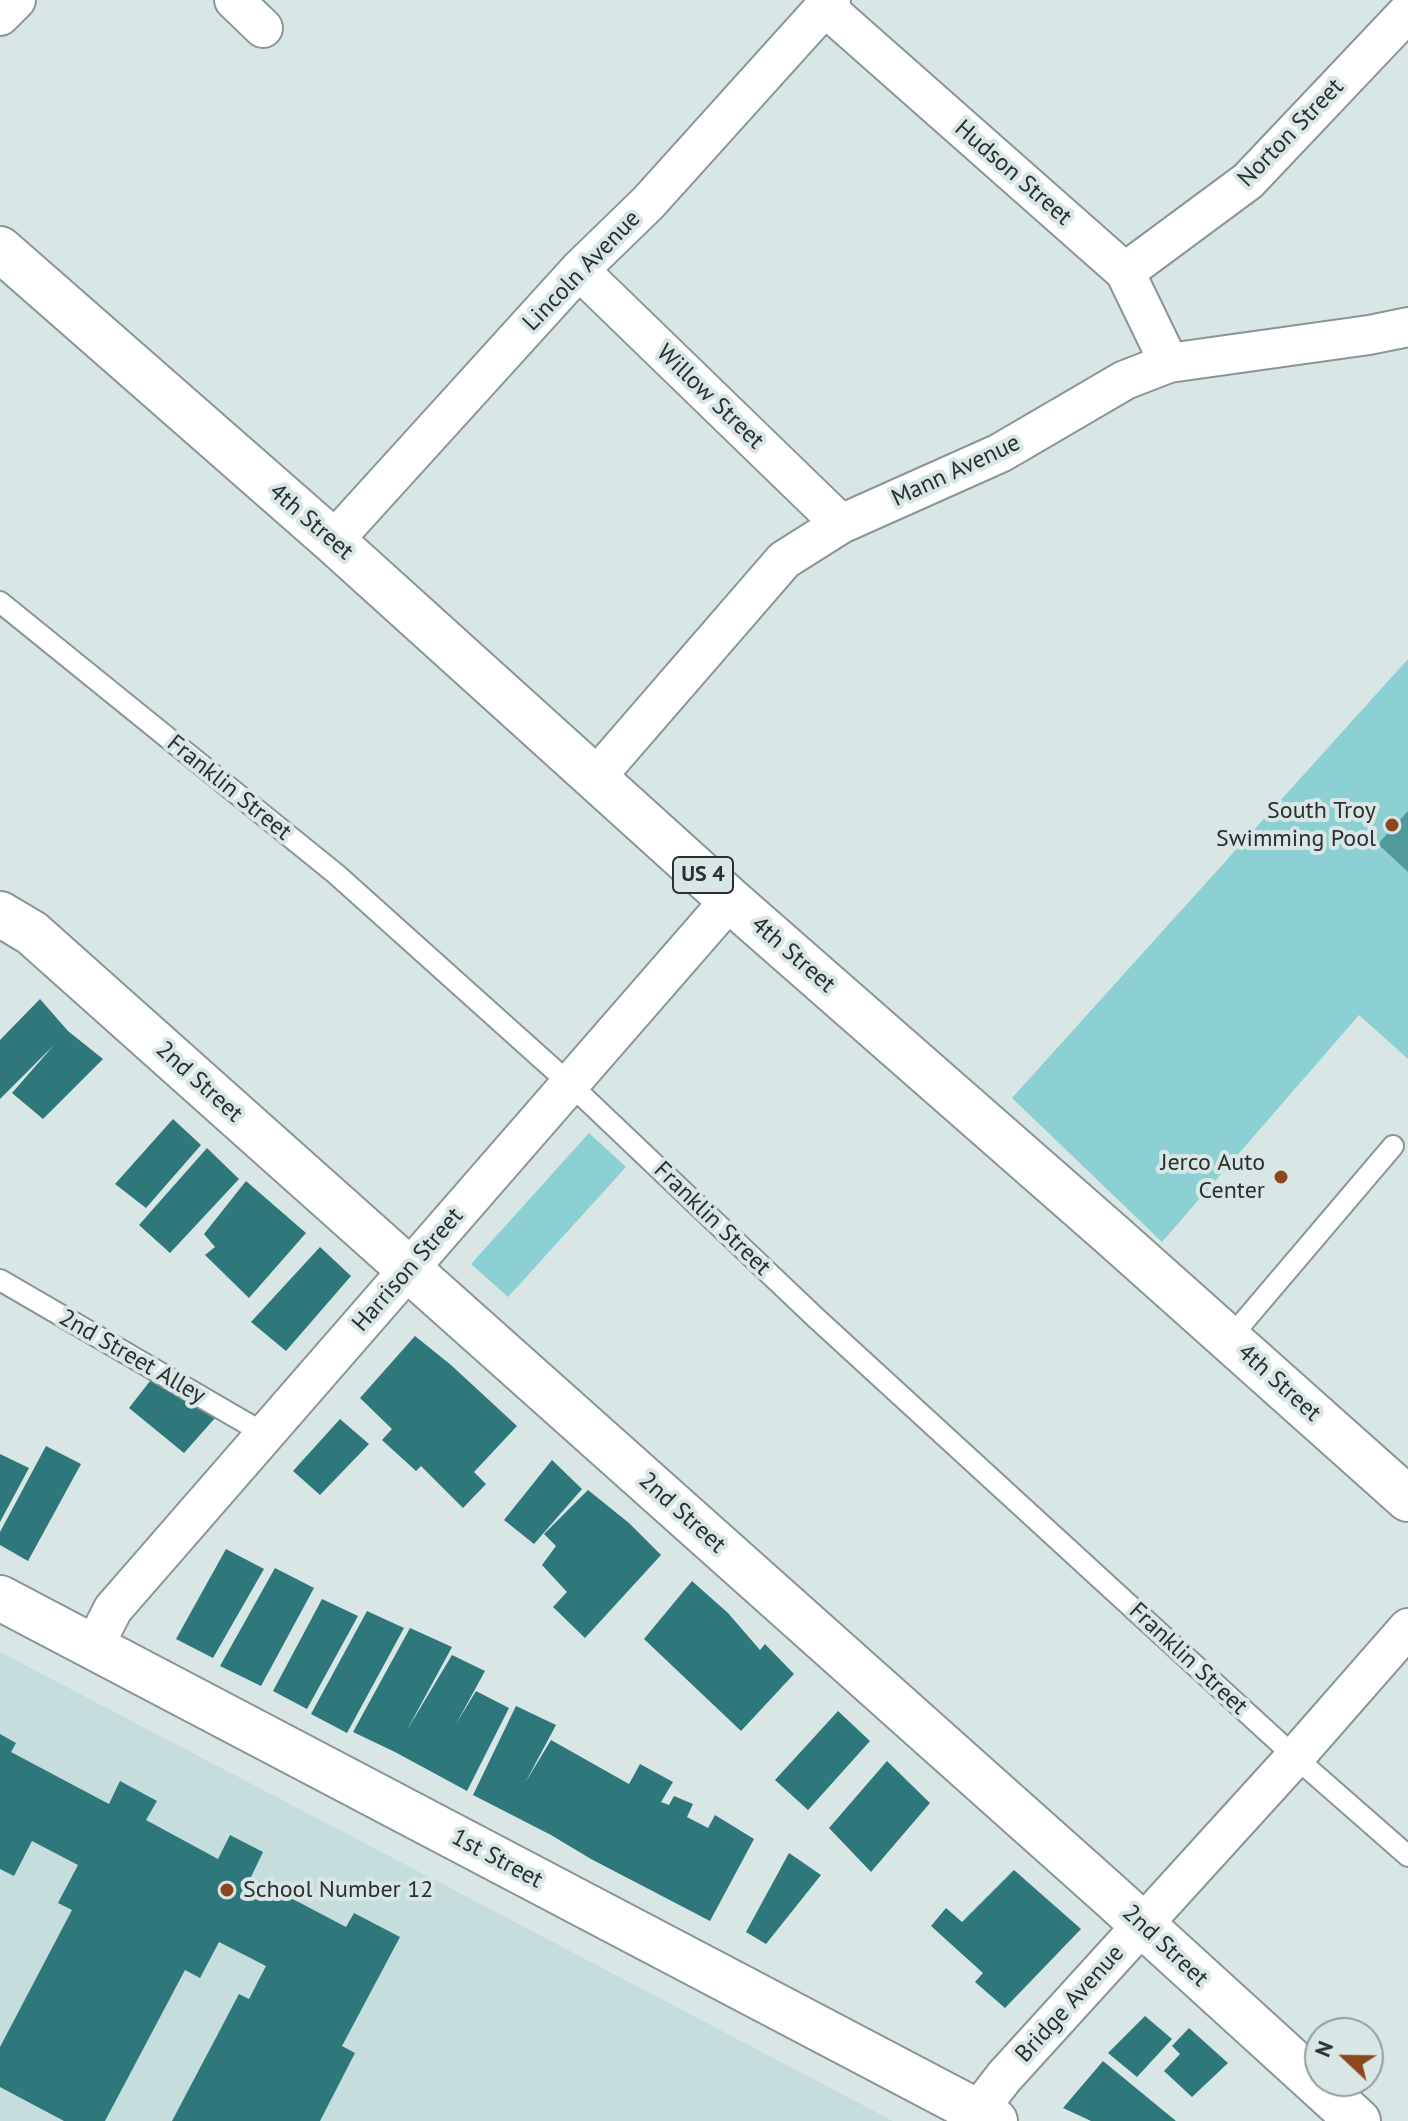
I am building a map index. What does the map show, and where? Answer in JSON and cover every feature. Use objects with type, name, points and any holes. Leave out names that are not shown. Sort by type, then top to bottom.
[{"type":"street","points":[[0,16],[16,0]]},
{"type":"street","points":[[234,0],[263,28]]},
{"type":"street","name":"Lincoln Avenue","points":[[333,541],[579,270],[648,203],[828,3]]},
{"type":"street","name":"Hudson Street","points":[[828,3],[1125,272],[1169,363]]},
{"type":"street","name":"Norton Street","points":[[1125,272],[1248,181],[1408,12]]},
{"type":"street","name":"4th Street","points":[[0,249],[333,541],[730,900],[1408,1499]]},
{"type":"street","name":"Willow Street","points":[[579,270],[841,524]]},
{"type":"street","name":"Mann Avenue","points":[[596,777],[784,560],[841,524],[1000,453],[1125,380],[1169,363],[1408,327]]},
{"type":"street","name":"Harrison Street","points":[[94,1646],[113,1609],[730,900]]},
{"type":"street","name":"2nd Street","points":[[0,914],[32,933],[1143,1925],[1358,2121]]},
{"type":"street","name":"1st Street","points":[[0,1598],[981,2118]]},
{"type":"street","name":"Bridge Avenue","points":[[981,2118],[1004,2077],[1408,1628]]},
{"type":"lane","name":"Franklin Street","points":[[0,602],[336,874],[570,1084],[828,1328],[1295,1757],[1408,1856]]},
{"type":"lane","points":[[1229,1339],[1393,1146]]},
{"type":"lane","name":"2nd Street Alley","points":[[0,1280],[265,1434]]},
{"type":"shaded area","name":"South Troy Swimming Pool","points":[[1408,659],[1408,1059],[1359,1015],[1162,1242],[1012,1098]]},
{"type":"shaded area","name":"South Troy Swimming Pool","points":[[1408,811],[1408,872],[1378,844]]},
{"type":"shaded area","points":[[589,1133],[626,1167],[508,1297],[471,1264]]},
{"type":"shaded area","name":"School Number 12","points":[[0,1652],[473,1900],[893,2121],[0,2121]]},
{"type":"building","points":[[40,999],[68,1031],[103,1059],[43,1119],[12,1093],[54,1045],[0,1099],[0,1040]]},
{"type":"building","points":[[173,1119],[201,1145],[146,1208],[115,1184]]},
{"type":"building","points":[[207,1148],[239,1179],[170,1253],[139,1225]]},
{"type":"building","points":[[246,1181],[306,1233],[249,1298],[205,1255],[215,1247],[204,1234]]},
{"type":"building","points":[[320,1247],[351,1276],[286,1351],[251,1322]]},
{"type":"building","points":[[415,1336],[517,1426],[474,1472],[486,1484],[463,1508],[421,1466],[416,1471],[382,1440],[392,1429],[360,1398]]},
{"type":"building","points":[[157,1372],[215,1418],[184,1453],[129,1408]]},
{"type":"building","points":[[340,1419],[369,1444],[320,1495],[293,1471]]},
{"type":"building","points":[[46,1446],[81,1464],[28,1561],[0,1545],[0,1532]]},
{"type":"building","points":[[0,1454],[29,1468],[0,1522]]},
{"type":"building","points":[[552,1460],[582,1489],[534,1544],[504,1520]]},
{"type":"building","points":[[588,1490],[629,1523],[661,1555],[585,1638],[553,1607],[567,1592],[542,1565],[556,1546],[544,1534]]},
{"type":"building","points":[[226,1549],[264,1569],[213,1658],[176,1639]]},
{"type":"building","points":[[275,1568],[314,1588],[261,1686],[220,1666]]},
{"type":"building","points":[[692,1581],[728,1613],[760,1650],[765,1644],[794,1674],[741,1731],[644,1639]]},
{"type":"building","points":[[322,1599],[358,1616],[307,1709],[273,1691]]},
{"type":"building","points":[[367,1611],[404,1628],[347,1733],[311,1714]]},
{"type":"building","points":[[410,1628],[452,1647],[407,1730],[452,1655],[485,1671],[456,1724],[476,1691],[509,1708],[467,1791],[353,1732]]},
{"type":"building","points":[[516,1706],[556,1725],[525,1783],[551,1740],[629,1784],[640,1764],[673,1782],[661,1802],[669,1805],[674,1796],[693,1804],[687,1817],[708,1828],[715,1815],[754,1839],[710,1921],[473,1795]]},
{"type":"building","points":[[838,1711],[870,1741],[808,1810],[775,1780]]},
{"type":"building","name":"School Number 12","points":[[0,1734],[16,1743],[11,1752],[109,1804],[120,1781],[157,1801],[146,1820],[218,1859],[230,1835],[263,1852],[251,1877],[346,1927],[354,1913],[400,1937],[342,2046],[355,2053],[320,2121],[172,2121],[239,1994],[249,1999],[266,1966],[219,1942],[200,1978],[185,1970],[105,2121],[64,2121],[0,2087],[0,2047],[72,1910],[58,1903],[78,1865],[32,1841],[14,1876],[0,1869]]},
{"type":"building","points":[[887,1761],[930,1803],[871,1872],[829,1828]]},
{"type":"building","points":[[789,1853],[821,1875],[766,1944],[746,1932]]},
{"type":"building","points":[[1014,1870],[1081,1929],[1005,2008],[975,1982],[983,1973],[931,1926],[946,1908],[962,1922]]},
{"type":"building","points":[[1145,2016],[1172,2039],[1137,2077],[1108,2053]]},
{"type":"building","points":[[1189,2028],[1228,2063],[1192,2097],[1164,2071],[1180,2054],[1172,2046]]},
{"type":"building","points":[[1103,2061],[1176,2121],[1091,2121],[1063,2108]]},
{"type":"place","name":"South Troy Swimming Pool","points":[[1392,825]]},
{"type":"place","name":"Jerco Auto Center","points":[[1281,1177]]},
{"type":"place","name":"School Number 12","points":[[227,1890]]}]
